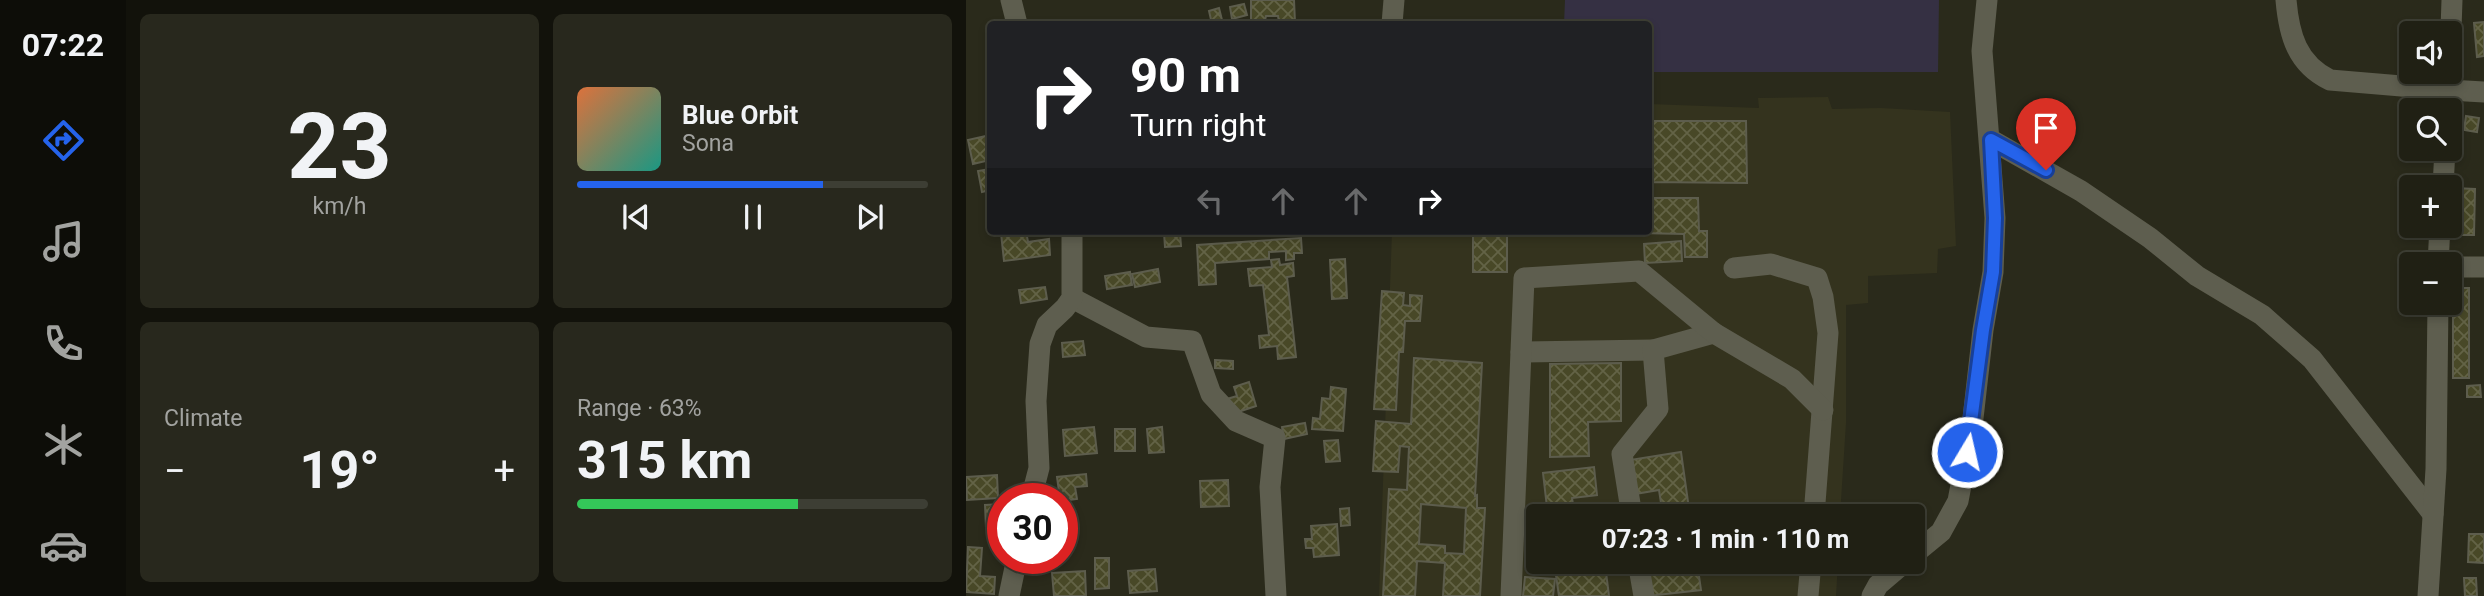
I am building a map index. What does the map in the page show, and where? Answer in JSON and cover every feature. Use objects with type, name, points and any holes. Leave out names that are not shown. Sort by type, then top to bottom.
[{"type":"street","points":[[1011,0],[1016,21]]},
{"type":"street","points":[[1392,21],[1394,0]]},
{"type":"street","points":[[1925,545],[1941,532],[1958,500],[1972,427],[1983,330],[1993,272],[1995,218],[1982,51],[1987,0]]},
{"type":"street","points":[[2286,0],[2292,37],[2304,60],[2315,73],[2330,80],[2484,92]]},
{"type":"street","points":[[2451,21],[2452,0]]},
{"type":"street","points":[[1991,140],[2081,191],[2150,237],[2197,276],[2262,315],[2312,359],[2434,514]]},
{"type":"street","points":[[1035,483],[1039,468],[1036,401],[1040,344],[1047,325],[1072,298],[1072,235]]},
{"type":"street","points":[[1734,268],[1771,264],[1817,278],[1823,297],[1828,333],[1815,504]]},
{"type":"street","points":[[2462,267],[2484,267]]},
{"type":"street","points":[[1511,596],[1524,278],[1639,271],[1714,333],[1792,379],[1823,410]]},
{"type":"street","points":[[1072,298],[1146,337],[1192,341],[1212,394],[1236,421],[1275,438],[1270,487],[1276,596]]},
{"type":"street","points":[[2428,596],[2436,469],[2438,315]]},
{"type":"street","points":[[1521,352],[1653,350],[1714,333]]},
{"type":"street","points":[[1630,504],[1622,454],[1658,409],[1653,350]]},
{"type":"street","points":[[1009,596],[1014,574]]},
{"type":"street","points":[[1641,574],[1644,596]]},
{"type":"street","points":[[1808,596],[1810,574]]},
{"type":"street","points":[[1872,596],[1878,585],[1891,574]]},
{"type":"shaded area","points":[[1565,0],[1939,0],[1938,72],[1652,72],[1652,21],[1564,21]]},
{"type":"shaded area","points":[[1828,97],[1832,109],[1881,108],[1950,112],[1956,246],[1938,249],[1937,273],[1868,276],[1868,303],[1846,305],[1846,423],[1841,504],[1526,504],[1526,574],[1837,574],[1836,596],[1379,596],[1392,235],[1652,235],[1652,104],[1759,108],[1758,98]]},
{"type":"building","points":[[1251,0],[1294,0],[1295,21],[1279,21],[1278,16],[1266,16],[1265,20],[1251,21]]},
{"type":"building","points":[[1244,4],[1247,15],[1232,19],[1230,7]]},
{"type":"building","points":[[1219,8],[1222,21],[1211,21],[1209,11]]},
{"type":"building","points":[[2484,22],[2484,56],[2477,57],[2474,23]]},
{"type":"building","points":[[2466,116],[2479,118],[2477,132],[2464,130]]},
{"type":"building","points":[[1652,121],[1746,121],[1747,183],[1652,182]]},
{"type":"building","points":[[987,136],[987,161],[973,164],[968,140]]},
{"type":"building","points":[[987,170],[987,191],[982,192],[978,171]]},
{"type":"building","points":[[2462,188],[2475,189],[2474,235],[2462,235]]},
{"type":"building","points":[[1652,198],[1698,198],[1699,231],[1707,231],[1707,257],[1685,257],[1684,234],[1652,233]]},
{"type":"building","points":[[1001,235],[1027,235],[1028,242],[1049,239],[1050,255],[1004,261]]},
{"type":"building","points":[[1164,235],[1180,235],[1181,246],[1165,247]]},
{"type":"building","points":[[1473,235],[1507,235],[1507,272],[1473,272]]},
{"type":"building","points":[[1301,238],[1302,253],[1294,253],[1294,259],[1286,260],[1286,251],[1269,252],[1269,259],[1215,263],[1216,284],[1199,285],[1197,245]]},
{"type":"building","points":[[1681,241],[1682,261],[1645,263],[1644,244]]},
{"type":"building","points":[[1279,259],[1280,265],[1293,263],[1294,276],[1287,277],[1296,357],[1278,359],[1277,346],[1260,348],[1259,336],[1269,335],[1263,285],[1250,286],[1248,269],[1272,267],[1271,260]]},
{"type":"building","points":[[1345,259],[1347,298],[1332,299],[1330,260]]},
{"type":"building","points":[[1158,269],[1160,282],[1135,287],[1132,274]]},
{"type":"building","points":[[1130,272],[1132,285],[1107,289],[1105,276]]},
{"type":"building","points":[[1045,287],[1047,299],[1021,303],[1019,290]]},
{"type":"building","points":[[2462,288],[2469,288],[2469,378],[2453,378],[2453,315],[2462,315]]},
{"type":"building","points":[[1382,291],[1404,293],[1403,305],[1410,306],[1410,295],[1422,296],[1420,321],[1405,321],[1403,352],[1399,352],[1396,410],[1374,409]]},
{"type":"building","points":[[1083,341],[1085,355],[1063,357],[1062,343]]},
{"type":"building","points":[[1414,358],[1482,363],[1475,496],[1477,495],[1477,508],[1485,508],[1480,596],[1443,596],[1445,563],[1417,561],[1415,596],[1383,596],[1389,489],[1407,490],[1409,447],[1400,446],[1398,472],[1373,471],[1376,421],[1411,424]],"holes":[[[1421,504],[1466,508],[1464,554],[1445,553],[1445,546],[1419,544]]]},
{"type":"building","points":[[1215,360],[1233,361],[1233,369],[1215,368]]},
{"type":"building","points":[[1621,363],[1621,421],[1588,422],[1589,456],[1550,457],[1550,364]]},
{"type":"building","points":[[1249,382],[1256,406],[1232,414],[1227,399],[1237,396],[1234,387]]},
{"type":"building","points":[[2480,385],[2481,397],[2467,397],[2467,386]]},
{"type":"building","points":[[1331,387],[1346,389],[1343,431],[1312,429],[1313,418],[1320,419],[1322,398],[1330,399]]},
{"type":"building","points":[[1305,423],[1307,434],[1284,439],[1282,427]]},
{"type":"building","points":[[1094,427],[1097,453],[1065,456],[1063,430]]},
{"type":"building","points":[[1162,427],[1164,452],[1149,453],[1147,429]]},
{"type":"building","points":[[1115,429],[1135,429],[1135,451],[1115,451]]},
{"type":"building","points":[[1338,440],[1340,461],[1326,462],[1324,441]]},
{"type":"building","points":[[1681,452],[1688,504],[1661,504],[1659,490],[1635,494],[1630,460]]},
{"type":"building","points":[[1594,467],[1597,495],[1572,498],[1573,504],[1547,504],[1543,473]]},
{"type":"building","points":[[1086,474],[1087,486],[1058,483],[1057,477]]},
{"type":"building","points":[[997,475],[997,483],[987,483],[987,499],[967,500],[966,477]]},
{"type":"building","points":[[1228,480],[1229,506],[1201,507],[1200,481]]},
{"type":"building","points":[[987,505],[987,528],[986,528]]},
{"type":"building","points":[[1349,508],[1350,525],[1341,526],[1340,509]]},
{"type":"building","points":[[1337,524],[1339,555],[1314,557],[1313,548],[1306,548],[1305,539],[1312,539],[1311,526]]},
{"type":"building","points":[[2469,534],[2484,534],[2484,563],[2468,562]]},
{"type":"building","points":[[968,547],[982,548],[980,576],[995,577],[994,594],[966,592]]},
{"type":"building","points":[[1095,558],[1109,558],[1109,588],[1095,589]]},
{"type":"building","points":[[1155,569],[1157,591],[1130,593],[1128,571]]},
{"type":"building","points":[[1078,571],[1085,571],[1086,596],[1054,596],[1052,574],[1078,574]]},
{"type":"building","points":[[1556,574],[1606,574],[1609,596],[1559,596]]},
{"type":"building","points":[[1646,574],[1699,574],[1701,590],[1648,596]]},
{"type":"building","points":[[1525,577],[1555,579],[1553,596],[1523,596]]},
{"type":"building","points":[[2464,578],[2476,578],[2477,596],[2465,596]]},
{"type":"route","points":[[1967,452],[1993,272],[1995,218],[1991,140],[2046,170]]}]
